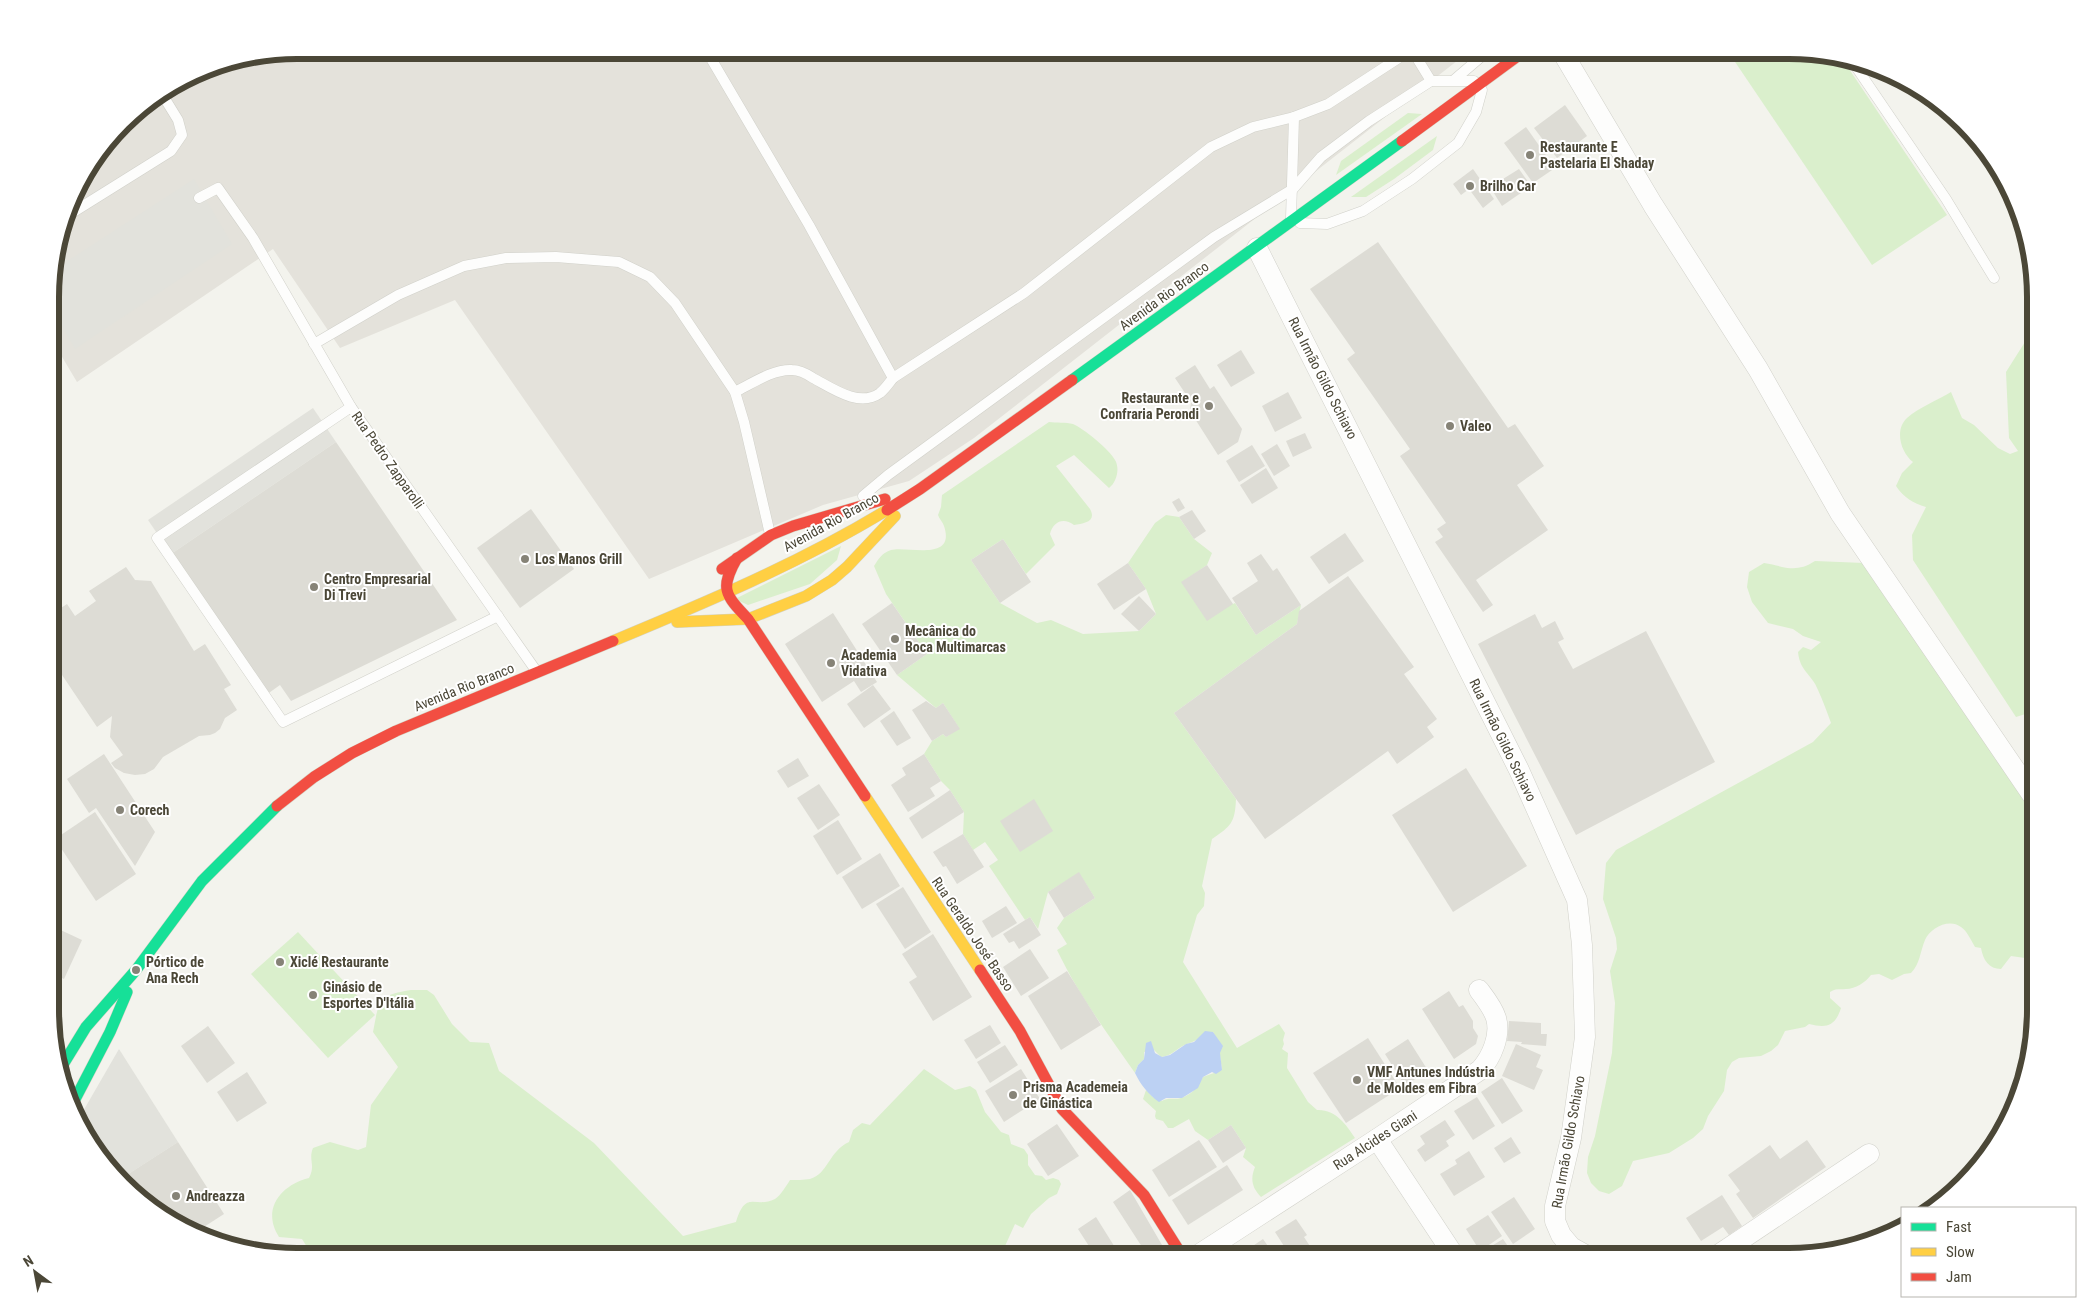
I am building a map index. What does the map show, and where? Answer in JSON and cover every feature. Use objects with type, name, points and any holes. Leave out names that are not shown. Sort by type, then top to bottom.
[{"type":"main road","name":"Avenida Rio Branco","points":[[64,1062],[86,1027],[136,970],[202,881],[268,813],[314,777],[352,753],[396,731],[728,593],[846,534],[920,489],[1257,248],[1514,59]]},
{"type":"main road","points":[[713,576],[771,535],[792,526],[920,489]]},
{"type":"main road","points":[[655,624],[748,619],[806,596],[832,580],[847,567],[920,489]]},
{"type":"main road","points":[[819,519],[846,534],[850,543],[851,553],[847,567]]},
{"type":"main road","points":[[728,593],[726,578],[737,558]]},
{"type":"main road","name":"Rua Geraldo José Basso","points":[[728,593],[735,606],[748,619],[1020,1031],[1062,1109],[1144,1195],[1177,1248]]},
{"type":"main road","points":[[655,624],[691,594]]},
{"type":"main road","name":"Avenida Rio Branco","points":[[76,1099],[110,1032],[136,970]]},
{"type":"street","points":[[1566,59],[1653,206],[1758,370],[1840,513],[2027,786]]},
{"type":"street","name":"Rua Irmão Gildo Schiavo","points":[[1257,248],[1519,770],[1577,900],[1582,946],[1584,1037],[1571,1138],[1555,1206],[1555,1222],[1561,1235],[1573,1248]]},
{"type":"street","name":"Rua Alcides Giani","points":[[1209,1248],[1480,1070],[1487,1062],[1494,1044],[1497,1026],[1495,1017],[1480,990]]},
{"type":"street","points":[[1377,1139],[1449,1248]]},
{"type":"street","points":[[1727,1248],[1869,1154]]},
{"type":"lane","points":[[711,59],[809,225],[893,378]]},
{"type":"lane","points":[[734,392],[774,373],[792,370],[808,375],[847,396],[859,398],[872,397],[881,392],[893,378],[1024,293],[1211,148],[1253,127],[1294,117],[1328,104],[1397,59]]},
{"type":"lane","points":[[1417,59],[1431,81]]},
{"type":"lane","points":[[1454,80],[1478,59]]},
{"type":"lane","points":[[1857,69],[1946,199],[1994,278]]},
{"type":"lane","points":[[845,512],[888,475],[1214,237],[1293,188],[1321,157],[1369,121],[1431,81],[1484,81],[1476,112],[1458,143],[1412,179],[1363,212],[1327,224],[1291,223],[1293,188],[1294,117]]},
{"type":"lane","points":[[75,211],[171,151],[182,135],[178,120],[165,99]]},
{"type":"lane","name":"Rua Pedro Zapparolli","points":[[199,198],[218,188],[252,238],[351,407],[538,673]]},
{"type":"lane","points":[[314,344],[398,295],[464,266],[506,258],[556,257],[619,262],[650,278],[675,303],[734,392],[744,422],[771,535]]},
{"type":"lane","points":[[351,407],[157,538],[283,722],[498,616]]},
{"type":"shaded area","points":[[281,59],[1459,59],[974,438],[909,481],[823,505],[649,579],[455,300],[340,348],[273,249],[77,382],[59,352],[59,281],[63,250],[71,220],[83,191],[108,152],[128,128],[152,108],[191,83],[220,71],[250,63]]},
{"type":"shaded area","points":[[194,179],[232,244],[75,349],[59,321],[59,281],[61,265]]},
{"type":"shaded area","points":[[313,408],[336,442],[171,554],[148,520]]},
{"type":"shaded area","points":[[119,1049],[178,1142],[125,1176],[99,1143],[82,1113]]},
{"type":"green space","points":[[1733,59],[1805,59],[1847,66],[1947,215],[1872,265]]},
{"type":"green space","points":[[1408,113],[1422,114],[1336,175],[1341,161]]},
{"type":"green space","points":[[1437,136],[1433,150],[1394,179],[1366,197],[1351,197]]},
{"type":"green space","points":[[2027,339],[2027,714],[2016,717],[1913,560],[1912,535],[1926,507],[1909,499],[1896,486],[1902,473],[1913,462],[1902,447],[1900,435],[1903,423],[1917,411],[1951,392],[1962,418],[1974,425],[1998,448],[2010,454],[2018,451],[2009,438],[2006,372]]},
{"type":"green space","points":[[1049,422],[1073,424],[1102,445],[1117,463],[1117,475],[1109,488],[1074,455],[1056,466],[1090,509],[1092,517],[1088,521],[1074,525],[1066,521],[1056,523],[1050,534],[1055,545],[1026,574],[1003,539],[971,560],[1000,603],[1037,623],[1051,620],[1083,634],[1139,631],[1156,614],[1146,589],[1128,563],[1155,523],[1166,515],[1179,517],[1194,539],[1212,553],[1207,565],[1182,582],[1233,604],[1235,603],[1256,635],[1301,605],[1297,624],[1174,713],[1236,799],[1231,823],[1224,831],[1212,839],[1202,886],[1205,893],[1204,906],[1197,915],[1183,962],[1237,1048],[1279,1024],[1285,1033],[1282,1049],[1288,1053],[1287,1068],[1308,1102],[1317,1110],[1329,1112],[1339,1118],[1355,1138],[1261,1197],[1253,1183],[1255,1167],[1243,1157],[1246,1148],[1231,1125],[1208,1140],[1195,1131],[1189,1119],[1173,1128],[1168,1128],[1163,1121],[1156,1119],[1156,1111],[1143,1099],[1146,1090],[1153,1097],[1162,1101],[1185,1097],[1195,1089],[1203,1077],[1222,1070],[1218,1041],[1213,1032],[1165,1056],[1161,1057],[1154,1050],[1144,1052],[1144,1059],[1138,1065],[1135,1073],[1084,998],[1057,950],[1067,944],[1057,928],[1064,918],[1095,898],[1079,873],[1048,892],[1038,929],[1030,917],[1025,920],[989,866],[998,860],[985,842],[973,850],[963,834],[964,812],[924,754],[932,741],[943,734],[946,737],[959,728],[943,703],[936,708],[897,675],[927,654],[886,594],[874,566],[881,556],[891,550],[928,550],[943,544],[946,537],[944,526],[938,515],[942,495]]},
{"type":"green space","points":[[841,546],[837,560],[810,584],[748,605],[735,599]]},
{"type":"green space","points":[[1815,561],[1864,563],[2027,797],[2027,960],[2011,956],[2001,969],[1997,969],[1990,966],[1983,956],[1981,948],[1975,947],[1961,927],[1956,924],[1946,924],[1935,928],[1927,936],[1918,962],[1911,973],[1892,980],[1879,974],[1871,975],[1857,986],[1830,992],[1830,998],[1841,1008],[1833,1022],[1825,1026],[1809,1024],[1805,1027],[1785,1031],[1778,1045],[1771,1051],[1761,1056],[1739,1058],[1732,1062],[1727,1070],[1724,1091],[1708,1116],[1703,1129],[1693,1138],[1669,1153],[1633,1161],[1622,1186],[1609,1194],[1599,1191],[1591,1183],[1587,1173],[1588,1157],[1595,1136],[1612,1053],[1615,1003],[1610,971],[1617,949],[1616,938],[1603,899],[1606,863],[1616,850],[1813,742],[1831,723],[1816,685],[1801,664],[1798,652],[1803,647],[1811,650],[1821,642],[1803,636],[1793,629],[1768,623],[1752,602],[1747,587],[1749,572],[1764,563],[1795,568]]},
{"type":"green space","name":"Ginásio de Esportes D'Itália","points":[[298,932],[375,1015],[328,1058],[251,974]]},
{"type":"green space","points":[[427,990],[434,995],[452,1024],[470,1042],[489,1043],[499,1071],[594,1143],[683,1236],[736,1222],[740,1212],[747,1203],[768,1202],[775,1199],[781,1193],[790,1180],[810,1179],[816,1176],[837,1151],[849,1142],[853,1130],[862,1123],[870,1125],[924,1069],[955,1090],[970,1086],[976,1090],[985,1112],[1001,1132],[1009,1135],[1011,1144],[1024,1149],[1028,1155],[1028,1165],[1035,1175],[1042,1176],[1046,1180],[1053,1178],[1059,1180],[1061,1184],[1057,1194],[1049,1198],[1031,1214],[1023,1228],[1015,1224],[1004,1248],[307,1248],[302,1239],[279,1237],[274,1227],[273,1208],[282,1192],[299,1181],[309,1178],[312,1170],[311,1156],[313,1148],[330,1142],[358,1150],[366,1147],[371,1105],[398,1067],[373,1032],[377,1013],[386,998],[400,992]]},
{"type":"water","points":[[1205,1031],[1213,1032],[1223,1046],[1220,1053],[1222,1070],[1216,1074],[1212,1072],[1203,1077],[1198,1088],[1182,1098],[1166,1098],[1159,1102],[1145,1089],[1135,1073],[1138,1065],[1144,1059],[1146,1043],[1151,1041],[1155,1053],[1162,1057],[1170,1055],[1186,1044],[1194,1042]]},
{"type":"building","points":[[1565,105],[1587,136],[1557,158],[1534,128]]},
{"type":"building","name":"Restaurante E Pastelaria El Shaday","points":[[1526,127],[1555,168],[1533,183],[1504,143]]},
{"type":"building","name":"Brilho Car","points":[[1473,169],[1494,199],[1483,208],[1469,189],[1461,195],[1453,184]]},
{"type":"building","points":[[1519,169],[1531,186],[1502,206],[1490,187]]},
{"type":"building","name":"Valeo","points":[[1378,242],[1508,428],[1515,424],[1544,466],[1517,485],[1548,530],[1476,580],[1493,605],[1483,612],[1435,542],[1443,537],[1437,529],[1446,523],[1400,456],[1410,449],[1347,359],[1355,353],[1310,289]]},
{"type":"building","points":[[1241,350],[1255,373],[1231,387],[1217,365]]},
{"type":"building","name":"Restaurante e Confraria Perondi","points":[[1195,365],[1210,389],[1214,386],[1242,429],[1238,442],[1218,455],[1190,411],[1191,402],[1175,378]]},
{"type":"building","points":[[1288,392],[1302,418],[1275,432],[1262,406]]},
{"type":"building","points":[[1305,433],[1312,448],[1293,457],[1286,441]]},
{"type":"building","name":"Centro Empresarial Di Trevi","points":[[336,442],[457,620],[291,701],[280,685],[266,695],[171,554]]},
{"type":"building","points":[[1277,444],[1290,466],[1274,476],[1261,454]]},
{"type":"building","points":[[1252,445],[1265,466],[1239,482],[1226,461]]},
{"type":"building","points":[[1266,468],[1278,488],[1252,504],[1240,485]]},
{"type":"building","points":[[1179,498],[1185,508],[1178,512],[1172,502]]},
{"type":"building","name":"Los Manos Grill","points":[[531,509],[574,569],[520,608],[477,548]]},
{"type":"building","points":[[1192,510],[1206,531],[1194,539],[1179,517]]},
{"type":"building","points":[[1345,533],[1364,561],[1329,584],[1310,557]]},
{"type":"building","points":[[1003,539],[1031,582],[1000,603],[971,560]]},
{"type":"building","points":[[1261,554],[1273,571],[1277,568],[1301,605],[1256,635],[1232,598],[1258,581],[1247,563]]},
{"type":"building","points":[[1128,563],[1146,589],[1114,610],[1097,584]]},
{"type":"building","points":[[1207,565],[1233,604],[1207,621],[1181,582]]},
{"type":"building","points":[[126,567],[135,580],[151,581],[194,651],[205,644],[231,685],[224,689],[237,710],[225,718],[220,729],[210,735],[199,736],[163,757],[154,769],[145,774],[124,773],[115,768],[111,763],[123,755],[110,737],[112,716],[97,727],[59,670],[59,609],[67,604],[75,616],[96,601],[89,591]]},
{"type":"building","points":[[1348,576],[1414,667],[1404,674],[1437,719],[1427,727],[1434,737],[1397,764],[1388,751],[1265,839],[1174,713],[1297,624],[1299,611]]},
{"type":"building","points":[[1139,596],[1156,614],[1139,631],[1121,614]]},
{"type":"building","name":"Mecânica do Boca Multimarcas","points":[[892,603],[927,654],[897,675],[862,624]]},
{"type":"building","name":"Academia Vidativa","points":[[833,613],[877,682],[861,692],[854,681],[822,702],[785,644]]},
{"type":"building","points":[[1535,614],[1542,628],[1555,621],[1564,639],[1558,642],[1573,669],[1646,631],[1715,762],[1576,835],[1478,644]]},
{"type":"building","points":[[873,685],[891,709],[864,728],[847,704]]},
{"type":"building","points":[[926,701],[936,708],[943,703],[960,729],[946,737],[943,734],[932,741],[912,710]]},
{"type":"building","points":[[894,711],[911,738],[897,746],[880,721]]},
{"type":"building","name":"Corech","points":[[104,754],[155,832],[135,866],[96,808],[89,813],[67,779]]},
{"type":"building","points":[[924,754],[941,781],[930,788],[935,796],[908,812],[891,785],[906,775],[902,768]]},
{"type":"building","points":[[798,758],[809,776],[788,788],[777,771]]},
{"type":"building","points":[[1466,768],[1527,866],[1453,912],[1392,815]]},
{"type":"building","points":[[819,784],[840,815],[818,830],[797,798]]},
{"type":"building","points":[[950,790],[964,812],[922,839],[909,818]]},
{"type":"building","points":[[1034,799],[1053,831],[1020,852],[1000,821]]},
{"type":"building","points":[[95,812],[136,874],[96,901],[59,845],[59,836]]},
{"type":"building","points":[[838,820],[862,859],[837,875],[813,836]]},
{"type":"building","points":[[963,834],[984,867],[957,884],[946,866],[943,867],[933,852]]},
{"type":"building","points":[[880,853],[900,886],[862,909],[842,877]]},
{"type":"building","points":[[1079,872],[1095,898],[1064,918],[1048,892]]},
{"type":"building","points":[[903,887],[931,932],[905,949],[876,904]]},
{"type":"building","points":[[1006,906],[1017,923],[992,938],[982,921]]},
{"type":"building","points":[[1030,917],[1041,935],[1019,949],[1014,941],[1009,943],[1003,934]]},
{"type":"building","points":[[59,929],[82,940],[64,979],[59,976]]},
{"type":"building","points":[[933,934],[972,997],[933,1021],[909,982],[917,977],[902,954]]},
{"type":"building","points":[[1030,949],[1049,978],[1021,996],[1003,967]]},
{"type":"building","points":[[1067,971],[1101,1025],[1061,1050],[1028,996]]},
{"type":"building","points":[[1449,991],[1459,1007],[1463,1005],[1473,1021],[1473,1028],[1478,1036],[1476,1044],[1454,1059],[1422,1009]]},
{"type":"building","points":[[1509,1021],[1541,1023],[1541,1034],[1547,1034],[1546,1046],[1507,1041]]},
{"type":"building","points":[[990,1025],[1001,1043],[976,1059],[964,1040]]},
{"type":"building","points":[[208,1026],[235,1063],[207,1083],[181,1046]]},
{"type":"building","name":"VMF Antunes Indústria de Moldes em Fibra","points":[[1368,1038],[1400,1088],[1346,1123],[1313,1073]]},
{"type":"building","points":[[1408,1039],[1427,1069],[1405,1086],[1385,1054]]},
{"type":"building","points":[[1516,1044],[1541,1055],[1536,1067],[1543,1070],[1534,1090],[1502,1076]]},
{"type":"building","points":[[1005,1045],[1018,1065],[990,1083],[977,1062]]},
{"type":"building","name":"Prisma Academeia de Ginástica","points":[[1021,1069],[1040,1099],[1004,1122],[985,1091]]},
{"type":"building","points":[[247,1072],[267,1103],[237,1122],[217,1092]]},
{"type":"building","points":[[1502,1078],[1523,1111],[1502,1124],[1481,1092]]},
{"type":"building","points":[[1477,1097],[1495,1126],[1473,1140],[1454,1111]]},
{"type":"building","points":[[1445,1120],[1455,1135],[1446,1141],[1449,1146],[1425,1162],[1417,1150],[1425,1144],[1420,1136]]},
{"type":"building","points":[[1057,1124],[1079,1156],[1048,1176],[1027,1144]]},
{"type":"building","points":[[1231,1125],[1246,1148],[1223,1163],[1208,1140]]},
{"type":"building","points":[[1511,1137],[1521,1153],[1504,1163],[1494,1148]]},
{"type":"building","points":[[1199,1140],[1217,1167],[1169,1197],[1152,1170]]},
{"type":"building","points":[[1807,1140],[1826,1167],[1753,1218],[1736,1194],[1740,1191],[1728,1175],[1770,1145],[1780,1159]]},
{"type":"building","name":"Andreazza","points":[[178,1142],[224,1214],[202,1228],[164,1208],[125,1176]]},
{"type":"building","points":[[1469,1151],[1485,1177],[1454,1196],[1440,1174],[1457,1164],[1455,1160]]},
{"type":"building","points":[[1227,1165],[1243,1190],[1188,1225],[1172,1200]]},
{"type":"building","points":[[1130,1190],[1164,1248],[1143,1248],[1113,1202]]},
{"type":"building","points":[[1722,1195],[1742,1226],[1729,1235],[1723,1227],[1701,1241],[1686,1218]]},
{"type":"building","points":[[1514,1197],[1535,1229],[1513,1244],[1491,1212]]},
{"type":"building","points":[[1488,1215],[1502,1236],[1484,1248],[1478,1248],[1466,1229]]},
{"type":"building","points":[[1096,1217],[1115,1248],[1090,1248],[1078,1229]]},
{"type":"building","points":[[1296,1219],[1307,1235],[1304,1237],[1311,1248],[1285,1248],[1275,1232]]},
{"type":"building","points":[[1263,1239],[1269,1248],[1250,1248]]},
{"type":"building","points":[[1503,1239],[1509,1248],[1488,1248]]},
{"type":"traffic: fast","points":[[1072,380],[1402,141]]},
{"type":"traffic: fast","points":[[64,1062],[86,1027],[136,970],[202,881],[277,806]]},
{"type":"traffic: fast","points":[[76,1098],[110,1032],[127,992]]},
{"type":"traffic: slow","points":[[613,641],[787,564],[887,510]]},
{"type":"traffic: slow","points":[[677,622],[748,619],[806,596],[832,580],[847,567],[895,516]]},
{"type":"traffic: slow","points":[[865,796],[980,970]]},
{"type":"traffic: jam","points":[[1402,141],[1514,59]]},
{"type":"traffic: jam","points":[[887,510],[920,489],[1072,380]]},
{"type":"traffic: jam","points":[[722,569],[771,535],[793,526],[885,499]]},
{"type":"traffic: jam","points":[[737,558],[728,577],[727,590],[729,597],[748,619],[865,796]]},
{"type":"traffic: jam","points":[[277,806],[314,777],[352,753],[396,731],[613,641]]},
{"type":"traffic: jam","points":[[980,970],[1020,1031],[1062,1109],[1144,1195],[1177,1248]]},
{"type":"place","name":"Restaurante E Pastelaria El Shaday","points":[[1530,155]]},
{"type":"place","name":"Brilho Car","points":[[1470,186]]},
{"type":"place","name":"Restaurante e Confraria Perondi","points":[[1209,406]]},
{"type":"place","name":"Valeo","points":[[1450,426]]},
{"type":"place","name":"Los Manos Grill","points":[[525,559]]},
{"type":"place","name":"Centro Empresarial Di Trevi","points":[[314,587]]},
{"type":"place","name":"Mecânica do Boca Multimarcas","points":[[895,639]]},
{"type":"place","name":"Academia Vidativa","points":[[831,663]]},
{"type":"place","name":"Corech","points":[[120,810]]},
{"type":"place","name":"Xiclé Restaurante","points":[[280,962]]},
{"type":"place","name":"Pórtico de Ana Rech","points":[[136,970]]},
{"type":"place","name":"Ginásio de Esportes D'Itália","points":[[313,995]]},
{"type":"place","name":"VMF Antunes Indústria de Moldes em Fibra","points":[[1357,1080]]},
{"type":"place","name":"Prisma Academeia de Ginástica","points":[[1013,1095]]},
{"type":"place","name":"Andreazza","points":[[176,1196]]}]
